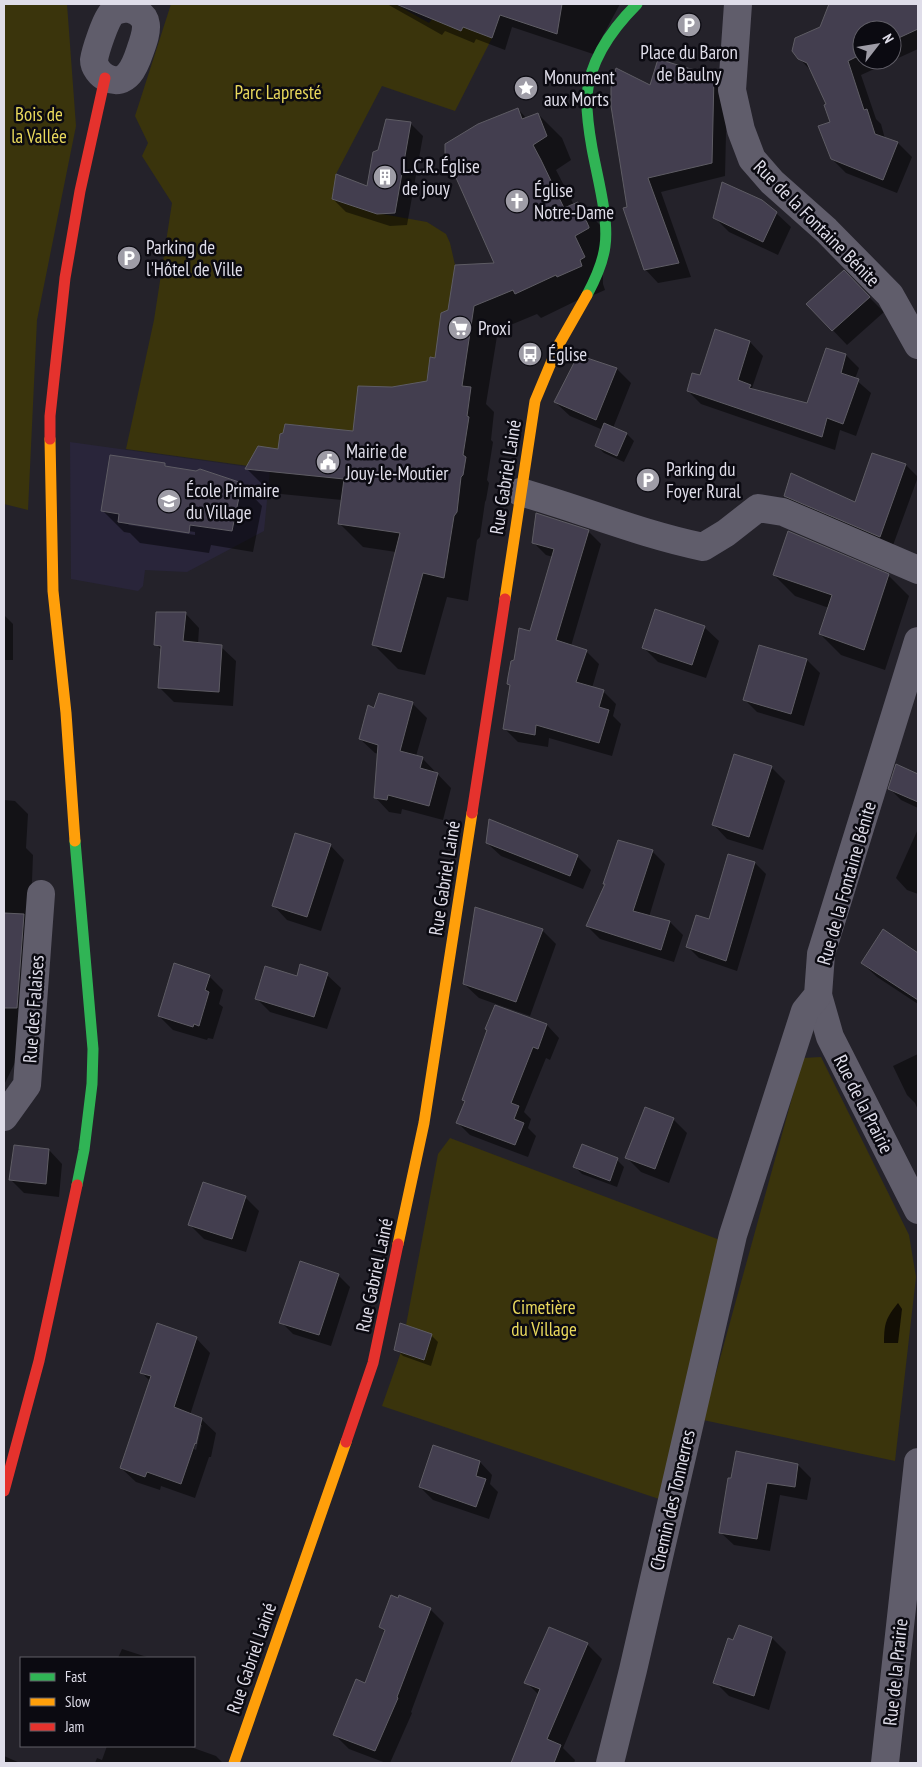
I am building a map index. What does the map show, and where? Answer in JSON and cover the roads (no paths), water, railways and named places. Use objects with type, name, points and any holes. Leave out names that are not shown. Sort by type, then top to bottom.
[{"type":"street","name":"Rue Gabriel Lainé","points":[[234,1763],[373,1363],[424,1123],[535,401],[549,362],[599,274],[606,244],[587,111],[587,92],[598,56],[608,38],[637,4]]},
{"type":"street","name":"Rue de la Fontaine Bénite","points":[[738,4],[732,90],[740,130],[752,159],[772,182],[826,230],[890,295],[918,345]]},
{"type":"street","points":[[135,8],[146,23],[147,32],[134,67],[130,74],[123,79],[112,80],[105,78],[99,73],[94,60],[106,20],[112,13],[135,8]]},
{"type":"street","points":[[4,1492],[39,1361],[84,1150],[92,1084],[93,1049],[90,1008],[84,957],[66,713],[52,591],[50,416],[65,278],[80,191],[105,78]]},
{"type":"street","points":[[520,492],[574,508],[667,540],[703,547],[726,533],[758,508],[782,512],[918,570]]},
{"type":"street","name":"Rue de la Fontaine Bénite","points":[[818,995],[821,954],[918,641]]},
{"type":"street","name":"Rue des Falaises","points":[[4,1117],[27,1085],[42,894]]},
{"type":"street","name":"Rue de la Prairie","points":[[818,995],[830,1037],[918,1210]]},
{"type":"street","name":"Chemin des Tonnerres","points":[[610,1763],[733,1235],[805,1011],[818,995]]},
{"type":"street","name":"Rue de la Prairie","points":[[884,1763],[918,1462]]},
{"type":"place","name":"Place du Baron de Baulny","points":[[689,25]]},
{"type":"place","name":"Monument aux Morts","points":[[526,88]]},
{"type":"place","name":"L.C.R. Église de jouy","points":[[385,177]]},
{"type":"place","name":"Église Notre-Dame","points":[[517,201]]},
{"type":"place","name":"Parking de l'Hôtel de Ville","points":[[129,258]]},
{"type":"place","name":"Proxi","points":[[460,328]]},
{"type":"place","name":"Église","points":[[530,354]]},
{"type":"place","name":"Mairie de Jouy-le-Moutier","points":[[328,462]]},
{"type":"place","name":"Parking du Foyer Rural","points":[[648,480]]},
{"type":"place","name":"École Primaire du Village","points":[[169,501]]},
{"type":"park label","name":"Parc Lapresté","points":[[278,92]]},
{"type":"park label","name":"Bois de la Vallée","points":[[39,125]]},
{"type":"park label","name":"Cimetière du Village","points":[[544,1318]]}]
